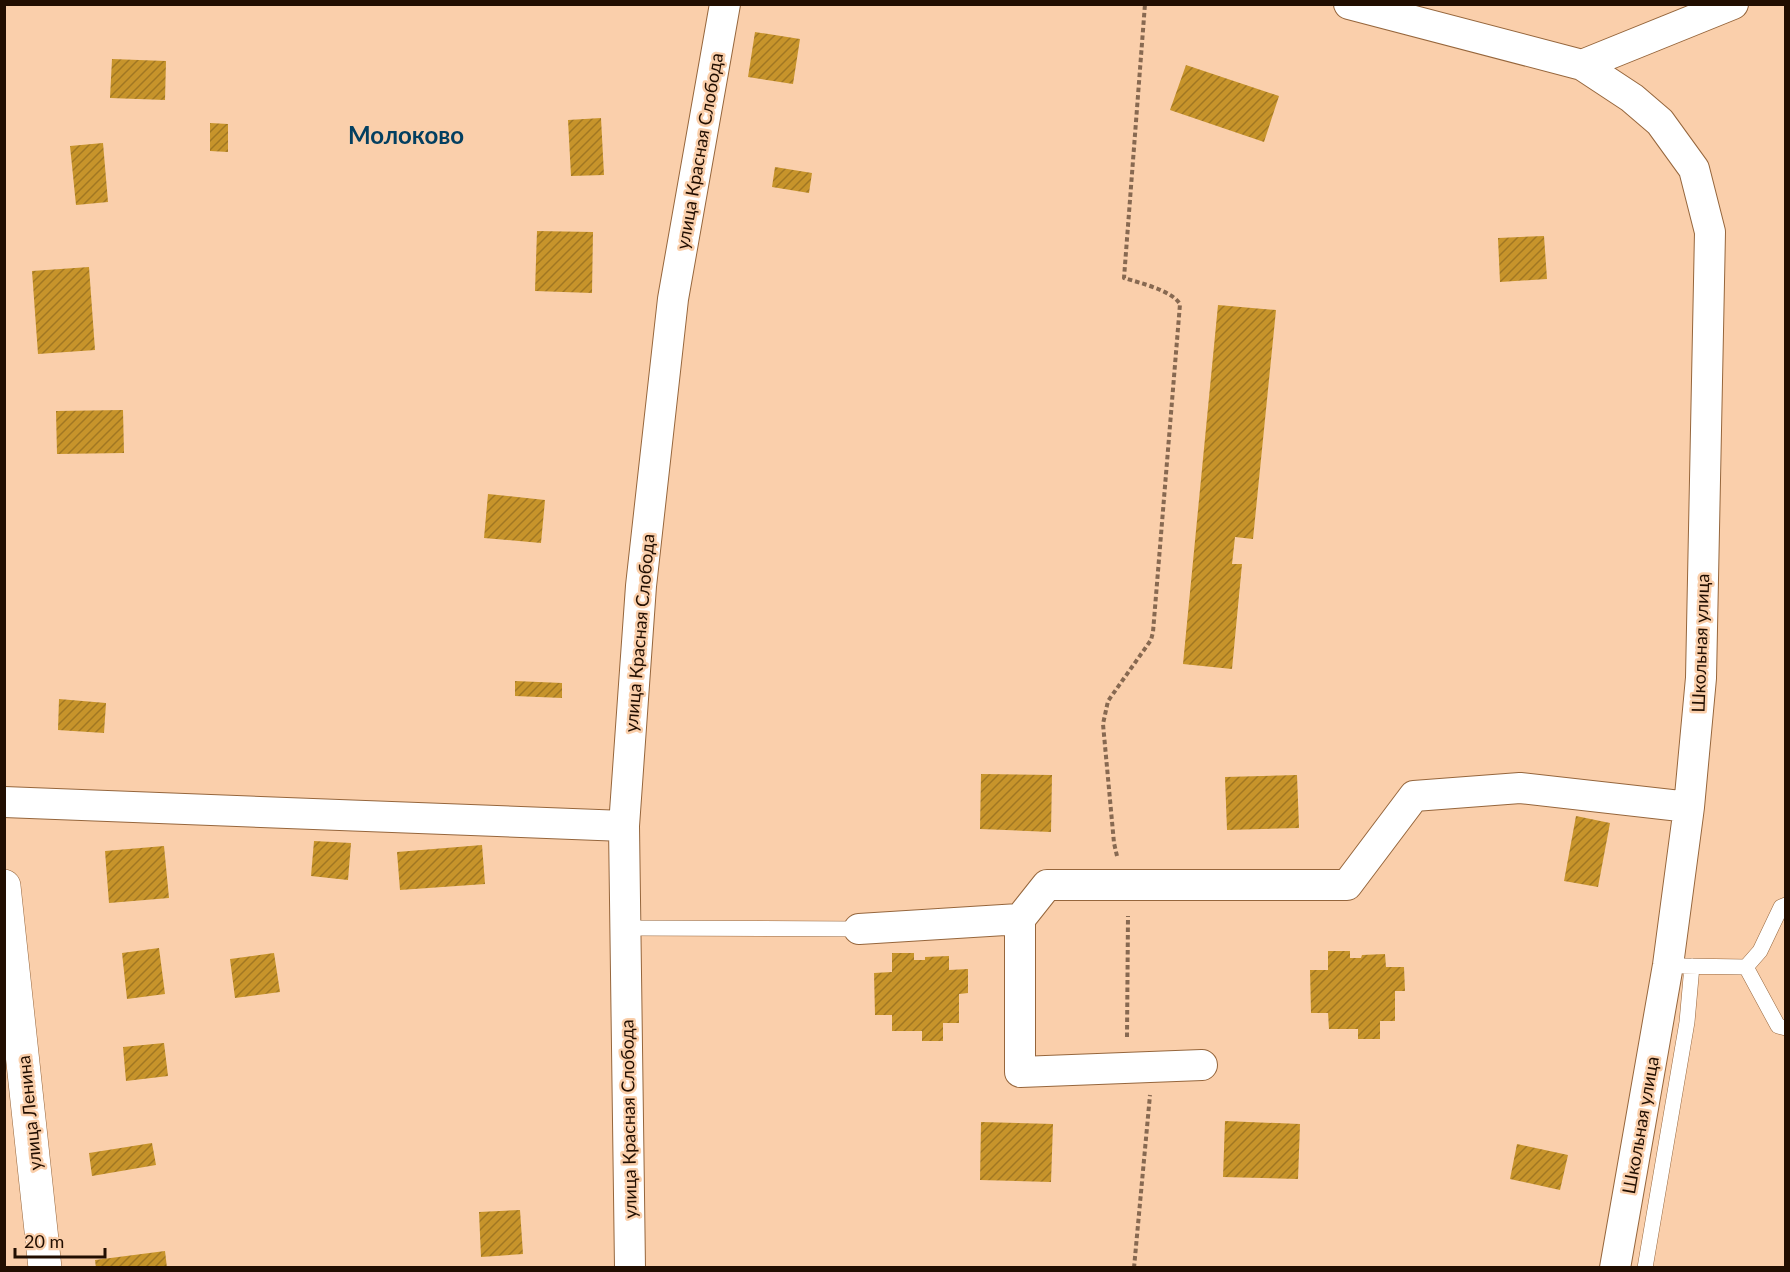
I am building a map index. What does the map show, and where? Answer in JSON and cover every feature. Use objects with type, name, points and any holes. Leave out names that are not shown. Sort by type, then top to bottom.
[{"type":"main road","name":"улица Ленина","points":[[4,886],[45,1268]]},
{"type":"street","name":"улица Красная Слобода","points":[[630,1268],[624,826],[641,586],[673,299],[725,4]]},
{"type":"street","name":"Школьная улица","points":[[1348,4],[1582,65],[1632,98],[1659,122],[1694,169],[1710,232],[1701,678],[1689,807],[1680,966],[1615,1268]]},
{"type":"street","points":[[1582,65],[1733,4]]},
{"type":"street","points":[[1202,1065],[1020,1072],[1020,919],[1047,885],[1347,885],[1414,796],[1520,788],[1689,807]]},
{"type":"street","points":[[4,802],[624,826]]},
{"type":"street","points":[[859,929],[1020,919]]},
{"type":"lane","points":[[1646,1268],[1687,1022],[1680,966],[1746,967],[1760,951],[1781,907],[1785,905]]},
{"type":"lane","points":[[626,928],[859,929]]},
{"type":"lane","points":[[1746,967],[1778,1026],[1785,1028]]},
{"type":"path","points":[[1134,1268],[1140,1067],[1128,885],[1114,843],[1103,724],[1108,701],[1151,640],[1154,632],[1180,304],[1169,294],[1124,278],[1145,4]]},
{"type":"building","points":[[755,32],[800,39],[793,84],[748,77]]},
{"type":"building","points":[[112,59],[166,61],[165,100],[110,98]]},
{"type":"building","points":[[1186,65],[1279,96],[1264,142],[1170,110]]},
{"type":"building","points":[[601,118],[604,175],[571,176],[568,120]]},
{"type":"building","points":[[210,123],[228,124],[228,152],[210,151]]},
{"type":"building","points":[[103,143],[108,202],[76,205],[70,146]]},
{"type":"building","points":[[775,167],[812,173],[809,193],[772,187]]},
{"type":"building","points":[[537,231],[593,232],[592,293],[535,291]]},
{"type":"building","points":[[1544,236],[1547,279],[1500,282],[1498,238]]},
{"type":"building","points":[[89,267],[95,350],[38,354],[32,271]]},
{"type":"building","points":[[1218,305],[1276,310],[1253,539],[1235,537],[1232,564],[1242,564],[1232,669],[1183,664]]},
{"type":"building","points":[[123,410],[124,453],[57,454],[56,411]]},
{"type":"building","points":[[488,494],[545,500],[541,543],[484,538]]},
{"type":"building","points":[[515,681],[562,683],[562,698],[515,696]]},
{"type":"building","points":[[59,699],[106,703],[104,733],[58,730]]},
{"type":"building","points":[[981,774],[1052,775],[1051,832],[980,829]]},
{"type":"building","points":[[1297,775],[1299,828],[1227,830],[1225,777]]},
{"type":"building","points":[[1576,816],[1610,823],[1598,887],[1564,881]]},
{"type":"building","points":[[314,841],[351,843],[348,880],[311,876]]},
{"type":"building","points":[[482,845],[485,884],[400,890],[397,852]]},
{"type":"building","points":[[164,846],[169,898],[109,903],[105,851]]},
{"type":"building","points":[[159,948],[165,994],[127,999],[122,953]]},
{"type":"building","points":[[1328,951],[1350,951],[1350,958],[1385,954],[1386,967],[1404,967],[1405,991],[1395,991],[1395,1021],[1380,1021],[1380,1039],[1358,1039],[1358,1029],[1329,1029],[1328,1013],[1311,1013],[1310,970],[1328,970]]},
{"type":"building","points":[[274,953],[280,992],[235,998],[230,959]]},
{"type":"building","points":[[892,953],[914,953],[914,960],[949,956],[949,970],[968,969],[968,993],[959,994],[959,1023],[943,1023],[943,1041],[922,1041],[922,1031],[892,1031],[892,1015],[875,1015],[874,973],[892,972]]},
{"type":"building","points":[[164,1043],[168,1076],[126,1081],[123,1047]]},
{"type":"building","points":[[1225,1121],[1300,1124],[1298,1179],[1223,1177]]},
{"type":"building","points":[[981,1122],[1053,1124],[1051,1182],[980,1180]]},
{"type":"building","points":[[152,1143],[156,1165],[92,1176],[89,1153]]},
{"type":"building","points":[[1517,1144],[1568,1155],[1560,1190],[1510,1179]]},
{"type":"building","points":[[520,1210],[523,1254],[481,1257],[479,1212]]},
{"type":"building","points":[[165,1251],[167,1268],[96,1268],[95,1260]]},
{"type":"district","name":"Молоково","points":[[406,134]]}]
